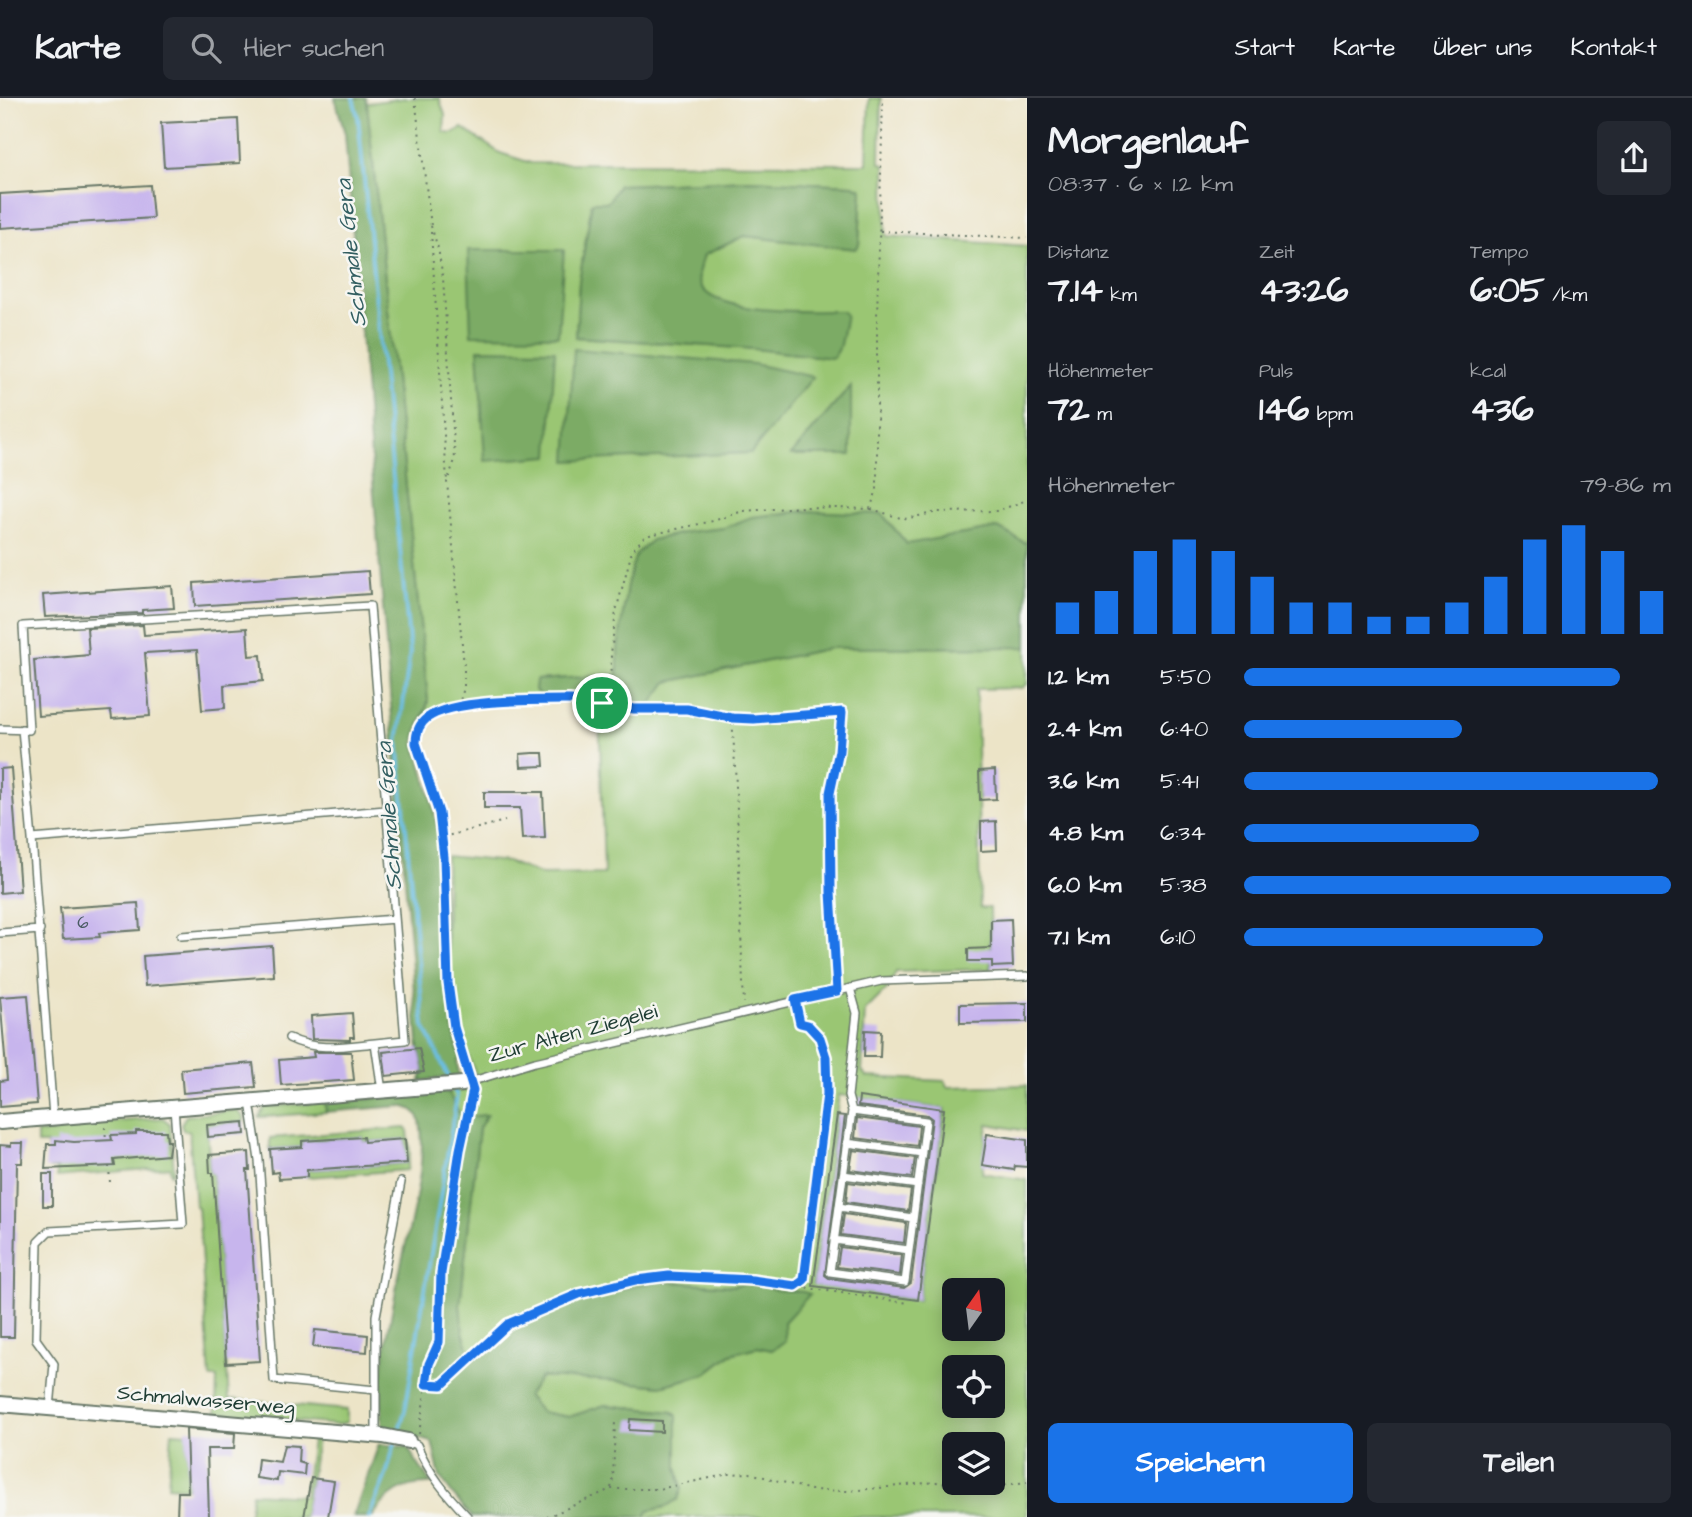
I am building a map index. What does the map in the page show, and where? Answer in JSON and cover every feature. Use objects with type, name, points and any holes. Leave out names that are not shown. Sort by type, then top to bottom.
[{"type":"street","name":"Zur Alten Ziegelei","points":[[0,1122],[467,1083]]},
{"type":"street","name":"Schmalwasserweg","points":[[0,1404],[380,1435],[412,1443]]},
{"type":"lane","points":[[0,729],[30,730],[23,626],[370,606],[405,1040],[323,1048],[300,1044],[289,1038]]},
{"type":"lane","points":[[22,729],[53,1118]]},
{"type":"lane","points":[[32,839],[386,810]]},
{"type":"lane","points":[[181,936],[395,919]]},
{"type":"lane","points":[[0,933],[40,930]]},
{"type":"lane","name":"Zur Alten Ziegelei","points":[[467,1083],[535,1062],[881,981],[1027,976]]},
{"type":"lane","points":[[850,988],[857,1013],[848,1096],[852,1111],[830,1272],[905,1282],[926,1121],[852,1111]]},
{"type":"lane","points":[[375,1043],[382,1091]]},
{"type":"lane","points":[[250,1102],[260,1160],[274,1380],[376,1390]]},
{"type":"lane","points":[[50,1408],[54,1364],[36,1339],[38,1242],[49,1231],[183,1224],[174,1108]]},
{"type":"lane","points":[[847,1143],[922,1153]]},
{"type":"lane","points":[[843,1175],[918,1185]]},
{"type":"lane","points":[[380,1435],[376,1390],[376,1316],[401,1182]]},
{"type":"lane","points":[[839,1207],[913,1217]]},
{"type":"lane","points":[[834,1240],[909,1250]]},
{"type":"lane","points":[[412,1443],[441,1488],[467,1517]]},
{"type":"path","points":[[415,98],[431,226],[447,482],[464,666],[464,688],[458,708]]},
{"type":"path","points":[[870,509],[877,490],[883,98]]},
{"type":"path","points":[[431,226],[443,278],[455,460],[447,482]]},
{"type":"path","points":[[879,231],[1027,238]]},
{"type":"path","points":[[602,703],[610,696],[611,654],[619,599],[632,551],[645,536],[713,521],[743,511],[804,507],[870,509],[904,519],[938,512],[997,511],[1027,500]]},
{"type":"path","points":[[412,1443],[429,1364],[439,1342],[441,1273],[460,1150],[473,1090],[467,1083],[454,1027],[448,983],[439,813],[416,743],[416,734],[427,718],[458,708],[530,701],[602,703],[634,709],[687,709],[732,718],[754,719],[842,712],[839,751],[830,793],[831,892],[837,991]]},
{"type":"path","points":[[732,718],[738,807],[738,888],[744,1012]]},
{"type":"path","points":[[442,838],[505,821]]},
{"type":"path","points":[[795,1000],[800,1023],[808,1025],[820,1038],[826,1057],[827,1094],[804,1280],[807,1288]]},
{"type":"path","points":[[104,1123],[106,1140]]},
{"type":"path","points":[[109,1166],[110,1183]]},
{"type":"path","points":[[426,1384],[442,1385],[508,1324],[579,1294],[636,1280],[669,1276],[752,1280],[909,1303]]},
{"type":"path","points":[[796,1286],[804,1280]]},
{"type":"path","points":[[611,1489],[615,1422]]},
{"type":"path","points":[[547,1517],[611,1489],[659,1489],[729,1474],[751,1473],[811,1490],[850,1491],[936,1482],[989,1487],[1027,1482]]},
{"type":"green space","points":[[335,98],[366,98],[367,103],[428,701],[415,742],[431,799],[439,841],[450,1008],[460,1058],[457,1061],[459,1076],[420,1081],[424,1072],[418,1042],[408,929],[345,134]]},
{"type":"green space","points":[[405,98],[439,98],[445,115],[444,132],[451,134],[462,128],[500,153],[531,163],[867,164],[869,98],[881,98],[880,163],[885,164],[886,236],[1027,246],[1027,544],[998,528],[907,544],[882,514],[752,517],[724,528],[652,540],[618,648],[618,675],[537,680],[535,690],[542,698],[468,704],[425,717],[428,701],[367,103]],"holes":[[[750,180],[853,185],[862,189],[859,245],[856,249],[744,236],[704,255],[699,273],[701,287],[708,295],[759,314],[833,358],[754,349],[576,337],[579,282],[592,203],[608,203],[619,185]]]},
{"type":"green space","points":[[750,180],[853,185],[862,189],[859,245],[856,249],[744,236],[704,255],[699,271],[699,281],[706,292],[740,306],[786,311],[842,311],[846,315],[840,345],[833,358],[754,349],[576,337],[579,282],[592,202],[608,202],[619,185]]},
{"type":"green space","points":[[468,250],[564,250],[558,336],[471,335]]},
{"type":"green space","points":[[478,349],[555,350],[549,456],[485,461]]},
{"type":"green space","points":[[574,349],[754,364],[813,377],[751,453],[567,461]]},
{"type":"green space","points":[[851,386],[851,455],[791,455]]},
{"type":"green space","points":[[805,511],[882,514],[907,544],[998,528],[1027,544],[1027,647],[831,648],[667,682],[652,703],[633,710],[599,703],[546,700],[535,690],[536,680],[618,675],[618,648],[627,585],[636,554],[652,540],[724,528],[752,517]]},
{"type":"green space","points":[[1027,647],[1027,684],[1022,688],[976,689],[980,908],[990,908],[991,969],[896,972],[888,988],[865,1011],[862,1071],[867,1077],[945,1081],[947,1087],[1027,1085],[1027,1131],[988,1124],[982,1173],[1027,1180],[1027,1517],[645,1517],[648,1511],[665,1507],[682,1489],[677,1467],[676,1416],[673,1412],[605,1405],[569,1417],[541,1412],[527,1396],[540,1377],[661,1386],[705,1374],[731,1354],[757,1347],[772,1350],[784,1322],[809,1294],[747,1283],[732,1286],[657,1281],[509,1327],[472,1360],[463,1332],[460,1306],[479,1128],[486,1115],[466,1118],[458,1114],[448,1092],[466,1090],[478,1084],[458,1032],[452,1004],[448,962],[446,856],[508,862],[542,875],[604,874],[599,703],[638,708],[652,701],[667,682],[831,648]],"holes":[[[839,1095],[945,1109],[918,1300],[813,1285]]]},
{"type":"green space","points":[[448,1092],[461,1115],[487,1115],[479,1128],[460,1306],[463,1332],[472,1360],[509,1327],[557,1306],[657,1281],[732,1286],[746,1283],[810,1294],[784,1322],[785,1341],[772,1350],[757,1347],[731,1354],[705,1374],[661,1386],[541,1377],[527,1396],[541,1412],[569,1417],[605,1405],[673,1412],[677,1416],[677,1467],[682,1489],[678,1499],[665,1507],[648,1511],[645,1517],[472,1517],[440,1477],[432,1442],[382,1429],[383,1364],[418,1183],[422,1140],[420,1121],[413,1110],[401,1106],[326,1112],[325,1102]]},
{"type":"green space","points":[[325,1102],[326,1112],[259,1117],[265,1107]]},
{"type":"green space","points":[[236,1110],[244,1117],[244,1122],[207,1126],[210,1173],[213,1173],[229,1399],[347,1410],[347,1422],[337,1425],[216,1413],[217,1378],[210,1378],[198,1207],[195,1206],[189,1131],[183,1130],[181,1124],[186,1116]]},
{"type":"green space","points":[[163,1118],[170,1124],[174,1171],[171,1174],[170,1167],[57,1177],[57,1169],[50,1169],[47,1144],[37,1144],[37,1133],[56,1132],[70,1125]]},
{"type":"green space","points":[[405,1128],[408,1131],[410,1154],[407,1170],[307,1177],[307,1170],[406,1163],[405,1139],[364,1142],[363,1137],[302,1141],[302,1147],[270,1149],[270,1138]]},
{"type":"green space","points":[[172,1432],[187,1433],[188,1488],[168,1486]]},
{"type":"green space","points":[[312,1440],[317,1440],[304,1517],[248,1517],[252,1493],[304,1496]]},
{"type":"green space","points":[[379,1444],[407,1447],[431,1484],[404,1488],[390,1496],[372,1517],[353,1517]]},
{"type":"building","points":[[238,119],[240,163],[164,167],[161,123]]},
{"type":"building","points":[[150,185],[153,218],[0,228],[0,194]]},
{"type":"building","points":[[368,571],[370,594],[195,606],[194,583]]},
{"type":"building","points":[[172,586],[174,608],[142,610],[142,613],[45,617],[43,595]]},
{"type":"building","points":[[143,625],[144,635],[247,628],[249,656],[261,655],[263,681],[224,685],[225,708],[202,710],[197,650],[145,653],[150,716],[112,719],[111,711],[38,716],[34,660],[89,655],[87,628]]},
{"type":"building","points":[[543,753],[544,766],[521,767],[520,754]]},
{"type":"building","points":[[11,768],[20,891],[0,893],[0,769]]},
{"type":"building","points":[[995,770],[996,799],[980,800],[979,771]]},
{"type":"building","points":[[484,792],[543,792],[545,838],[522,839],[520,808],[484,808]]},
{"type":"building","points":[[996,821],[997,850],[981,851],[981,822]]},
{"type":"building","points":[[138,903],[140,930],[99,933],[100,937],[63,939],[60,908]]},
{"type":"building","points":[[1011,919],[1013,966],[992,967],[992,961],[968,961],[968,949],[991,948],[991,920]]},
{"type":"building","points":[[272,946],[274,976],[145,986],[143,956]]},
{"type":"building","points":[[28,995],[37,1104],[0,1107],[0,1081],[7,1080],[0,997]]},
{"type":"building","points":[[1027,1003],[1027,1022],[960,1023],[960,1004]]},
{"type":"building","points":[[352,1013],[354,1037],[350,1037],[350,1040],[312,1039],[311,1016]]},
{"type":"building","points":[[865,1030],[881,1031],[880,1057],[864,1057]]},
{"type":"building","points":[[419,1048],[424,1072],[386,1076],[383,1052]]},
{"type":"building","points":[[313,1052],[351,1052],[354,1080],[281,1085],[279,1060],[314,1057]]},
{"type":"building","points":[[253,1063],[256,1087],[183,1093],[181,1069]]},
{"type":"building","points":[[859,1097],[944,1109],[918,1300],[813,1286],[837,1115],[845,1116],[825,1275],[829,1278],[904,1288],[911,1283],[932,1119],[927,1115],[858,1106]]},
{"type":"building","points":[[857,1118],[919,1126],[917,1146],[855,1138]]},
{"type":"building","points":[[244,1122],[245,1134],[208,1137],[207,1125]]},
{"type":"building","points":[[136,1131],[166,1131],[167,1141],[170,1141],[168,1155],[114,1160],[115,1166],[45,1169],[47,1144],[56,1144],[56,1140],[112,1140],[111,1135],[136,1134]]},
{"type":"building","points":[[987,1134],[1027,1140],[1027,1167],[1015,1166],[1014,1170],[982,1165]]},
{"type":"building","points":[[363,1137],[364,1142],[405,1139],[407,1163],[307,1170],[307,1177],[279,1179],[278,1172],[272,1173],[270,1149],[302,1147],[302,1141]]},
{"type":"building","points":[[11,1143],[23,1143],[22,1163],[17,1163],[14,1337],[0,1337],[0,1145],[11,1146]]},
{"type":"building","points":[[853,1150],[915,1158],[912,1178],[850,1170]]},
{"type":"building","points":[[249,1152],[250,1170],[247,1170],[260,1361],[226,1363],[213,1173],[210,1173],[209,1155]]},
{"type":"building","points":[[43,1174],[52,1174],[52,1206],[43,1206]]},
{"type":"building","points":[[848,1182],[911,1190],[908,1211],[846,1202]]},
{"type":"building","points":[[844,1214],[906,1223],[904,1243],[841,1235]]},
{"type":"building","points":[[840,1247],[902,1255],[900,1275],[837,1267]]},
{"type":"building","points":[[315,1330],[368,1335],[367,1352],[313,1347]]},
{"type":"building","points":[[630,1419],[662,1421],[662,1432],[629,1430]]},
{"type":"building","points":[[186,1429],[235,1433],[234,1449],[207,1449],[209,1517],[177,1517],[178,1492],[188,1492]]},
{"type":"building","points":[[284,1445],[299,1446],[298,1462],[305,1464],[304,1475],[278,1472],[277,1481],[256,1478],[258,1459],[280,1462]]},
{"type":"building","points":[[311,1478],[334,1481],[328,1517],[304,1517]]},
{"type":"waterway","name":"Schmale Gera","points":[[353,98],[358,117],[410,652],[398,742],[424,1026],[451,1082]]},
{"type":"waterway","name":"Schmale Gera","points":[[397,1436],[405,1411],[457,1096],[454,1089]]},
{"type":"waterway","name":"Schmale Gera","points":[[369,1517],[386,1475],[395,1443]]},
{"type":"route","points":[[570,700],[602,703],[634,709],[687,709],[732,718],[754,719],[842,712],[839,751],[830,793],[831,892],[837,991],[795,1000],[800,1023],[808,1025],[820,1038],[826,1057],[827,1094],[804,1280],[796,1286],[705,1276],[669,1276],[636,1280],[579,1294],[508,1324],[442,1385],[426,1384],[429,1364],[439,1342],[441,1273],[460,1150],[473,1090],[454,1027],[448,983],[444,857],[439,813],[416,743],[416,734],[427,718],[438,713],[486,703],[570,700]]}]
